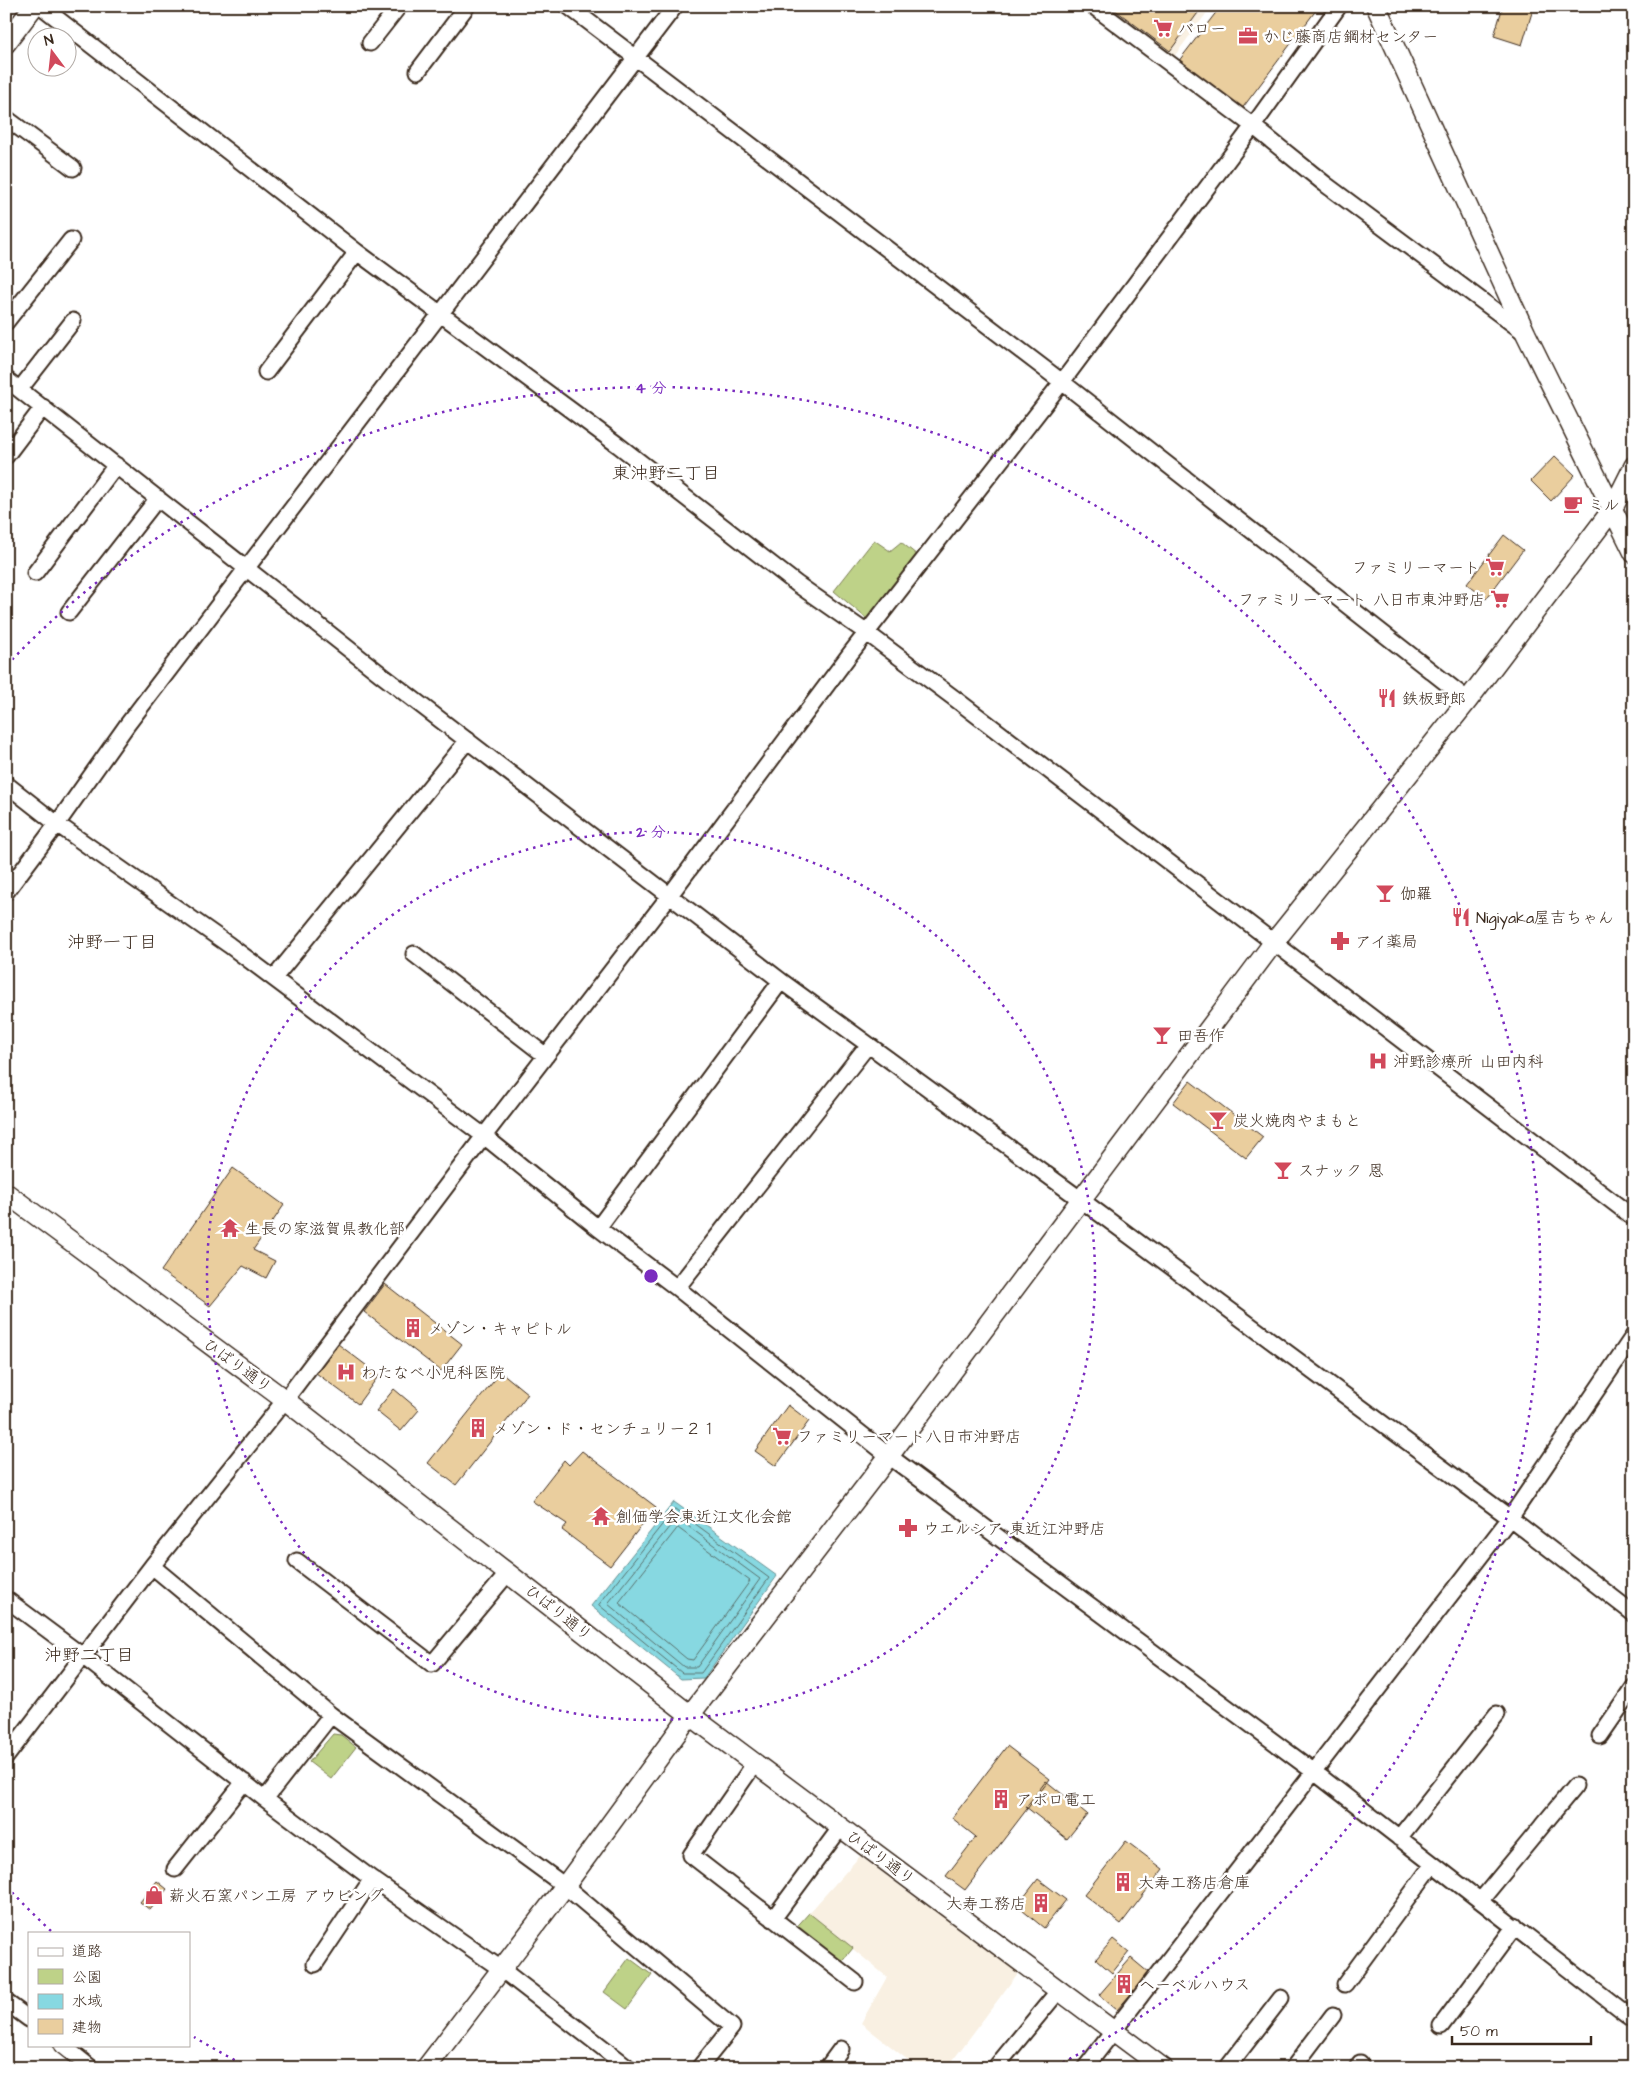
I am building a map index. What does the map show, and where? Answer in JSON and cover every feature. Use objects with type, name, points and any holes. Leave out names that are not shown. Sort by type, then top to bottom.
[{"type":"street","points":[[6,43],[34,6]]},
{"type":"street","points":[[41,6],[357,252],[618,445],[797,584],[867,633],[1634,1218]]},
{"type":"street","points":[[370,43],[399,6]]},
{"type":"street","points":[[418,71],[467,6]]},
{"type":"street","points":[[568,6],[1062,382],[1468,700]]},
{"type":"street","points":[[6,892],[127,725],[442,314],[674,6]]},
{"type":"street","points":[[1093,6],[1253,126],[1325,184],[1526,334]]},
{"type":"street","points":[[6,1758],[152,1566],[285,1400],[867,633],[1062,382],[1253,126],[1338,6]]},
{"type":"street","points":[[1376,6],[1526,334],[1633,549]]},
{"type":"street","points":[[6,118],[73,168]]},
{"type":"street","points":[[6,322],[71,240]]},
{"type":"street","points":[[266,372],[357,252]]},
{"type":"street","points":[[20,389],[73,321]]},
{"type":"street","points":[[6,379],[246,568],[781,981],[1080,1199],[1510,1518],[1634,1614]]},
{"type":"street","points":[[6,456],[43,408]]},
{"type":"street","points":[[36,573],[116,465]]},
{"type":"street","points":[[426,2068],[565,1886],[690,1715],[889,1456],[1274,942],[1468,700],[1612,510],[1634,466]]},
{"type":"street","points":[[69,612],[158,498]]},
{"type":"street","points":[[274,978],[468,740]]},
{"type":"street","points":[[6,784],[57,824],[274,978],[484,1136],[598,1228],[889,1456],[1313,1771],[1634,2020]]},
{"type":"street","points":[[414,954],[546,1056]]},
{"type":"street","points":[[598,1228],[781,981]]},
{"type":"street","points":[[677,1288],[868,1045]]},
{"type":"street","name":"ひばり通り","points":[[6,1194],[285,1400],[690,1715],[1060,1989],[1163,2068]]},
{"type":"street","points":[[1085,2068],[1113,2029],[1510,1518],[1634,1335]]},
{"type":"street","points":[[297,1561],[432,1664],[508,1573]]},
{"type":"street","points":[[152,1566],[331,1714],[565,1886],[732,2027],[699,2068]]},
{"type":"street","points":[[6,1599],[84,1657],[265,1799],[372,1879],[501,1969],[629,2068]]},
{"type":"street","points":[[1600,1736],[1634,1687]]},
{"type":"street","points":[[265,1799],[331,1714]]},
{"type":"street","points":[[1399,1838],[1497,1714]]},
{"type":"street","points":[[755,1763],[690,1855],[855,1982]]},
{"type":"street","points":[[175,1869],[244,1782]]},
{"type":"street","points":[[1480,1900],[1575,1786]]},
{"type":"street","points":[[773,1919],[841,1827]]},
{"type":"street","points":[[1345,1984],[1433,1864]]},
{"type":"street","points":[[315,1964],[372,1879]]},
{"type":"street","points":[[1441,2026],[1515,1926]]},
{"type":"street","points":[[995,2068],[1060,1989]]},
{"type":"street","points":[[1228,2068],[1280,1998]]},
{"type":"street","points":[[6,2002],[28,2018]]},
{"type":"street","points":[[1294,2068],[1333,2015]]},
{"type":"street","points":[[63,2046],[91,2068]]},
{"type":"street","points":[[827,2068],[841,2049]]},
{"type":"shaded area","name":"バロー","points":[[1104,6],[1212,6],[1173,58]]},
{"type":"shaded area","points":[[860,1856],[1018,1973],[947,2068],[918,2068],[861,2023],[887,1977],[809,1913]]},
{"type":"green space","points":[[874,540],[890,551],[901,542],[917,555],[867,619],[834,591]]},
{"type":"green space","points":[[333,1734],[341,1735],[356,1747],[331,1779],[309,1762]]},
{"type":"green space","points":[[809,1913],[853,1948],[840,1964],[792,1932]]},
{"type":"green space","points":[[629,1958],[652,1975],[627,2009],[604,1992]]},
{"type":"water","points":[[674,1502],[777,1576],[704,1678],[681,1679],[591,1606]]},
{"type":"building","name":"バロー","points":[[1110,6],[1203,6],[1170,51]]},
{"type":"building","name":"かじ藤商店鋼材センター","points":[[1221,6],[1313,6],[1317,9],[1241,110],[1178,62]]},
{"type":"building","points":[[1503,6],[1534,6],[1522,45],[1494,36]]},
{"type":"building","points":[[1555,456],[1575,475],[1551,501],[1531,481]]},
{"type":"building","name":"ファミリーマート","points":[[1504,535],[1523,550],[1486,599],[1467,584]]},
{"type":"building","name":"炭火焼肉やまもと","points":[[1190,1081],[1263,1137],[1246,1158],[1173,1103]]},
{"type":"building","name":"生長の家滋賀県教化部","points":[[233,1168],[284,1205],[253,1250],[275,1261],[266,1278],[243,1266],[210,1306],[161,1271]]},
{"type":"building","name":"メゾン・キャピトル","points":[[385,1284],[462,1344],[441,1371],[364,1312]]},
{"type":"building","name":"わたなべ小児科医院","points":[[338,1344],[379,1375],[358,1404],[316,1373]]},
{"type":"building","name":"メゾン・ド・センチュリー２１","points":[[501,1372],[528,1394],[456,1485],[428,1463]]},
{"type":"building","points":[[394,1389],[419,1410],[401,1431],[376,1411]]},
{"type":"building","name":"ファミリーマート八日市沖野店","points":[[788,1405],[809,1421],[776,1466],[755,1451]]},
{"type":"building","name":"創価学会東近江文化会館","points":[[582,1451],[656,1507],[610,1566],[562,1530],[567,1524],[532,1501],[564,1460],[569,1465]]},
{"type":"building","name":"アポロ電工","points":[[1007,1746],[1050,1779],[965,1890],[946,1876],[976,1837],[952,1818]]},
{"type":"building","points":[[1046,1781],[1087,1814],[1067,1839],[1026,1807]]},
{"type":"building","name":"大寿工務店倉庫","points":[[1126,1841],[1163,1869],[1121,1924],[1084,1895]]},
{"type":"building","name":"大寿工務店","points":[[1038,1879],[1066,1900],[1044,1928],[1017,1906]]},
{"type":"building","name":"薪火石窯パン工房 アウビング","points":[[157,1881],[167,1889],[150,1910],[140,1902]]},
{"type":"building","points":[[1113,1939],[1129,1952],[1112,1973],[1096,1959]]},
{"type":"building","name":"ヘーベルハウス","points":[[1131,1958],[1149,1973],[1117,2010],[1099,1995]]},
{"type":"place","name":"バロー","points":[[1163,28]]},
{"type":"place","name":"かじ藤商店鋼材センター","points":[[1248,36]]},
{"type":"place","name":"ミル","points":[[1573,504]]},
{"type":"place","name":"ファミリーマート","points":[[1495,567]]},
{"type":"place","name":"ファミリーマート 八日市東沖野店","points":[[1500,599]]},
{"type":"place","name":"鉄板野郎","points":[[1387,698]]},
{"type":"place","name":"伽羅","points":[[1385,893]]},
{"type":"place","name":"Nigiyaka屋吉ちゃん","points":[[1461,917]]},
{"type":"place","name":"アイ薬局","points":[[1340,941]]},
{"type":"place","name":"田吾作","points":[[1162,1035]]},
{"type":"place","name":"沖野診療所 山田内科","points":[[1378,1061]]},
{"type":"place","name":"炭火焼肉やまもと","points":[[1218,1120]]},
{"type":"place","name":"スナック 恩","points":[[1283,1170]]},
{"type":"place","name":"生長の家滋賀県教化部","points":[[230,1228]]},
{"type":"place","name":"メゾン・キャピトル","points":[[413,1328]]},
{"type":"place","name":"わたなべ小児科医院","points":[[346,1372]]},
{"type":"place","name":"メゾン・ド・センチュリー２１","points":[[478,1428]]},
{"type":"place","name":"ファミリーマート八日市沖野店","points":[[782,1436]]},
{"type":"place","name":"創価学会東近江文化会館","points":[[601,1516]]},
{"type":"place","name":"ウエルシア 東近江沖野店","points":[[908,1528]]},
{"type":"place","name":"アポロ電工","points":[[1001,1799]]},
{"type":"place","name":"大寿工務店倉庫","points":[[1123,1882]]},
{"type":"place","name":"薪火石窯パン工房 アウビング","points":[[154,1895]]},
{"type":"place","name":"大寿工務店","points":[[1041,1903]]},
{"type":"place","name":"ヘーベルハウス","points":[[1124,1984]]},
{"type":"district","name":"東沖野二丁目","points":[[666,473]]},
{"type":"district","name":"沖野一丁目","points":[[112,942]]},
{"type":"district","name":"沖野二丁目","points":[[89,1655]]}]
